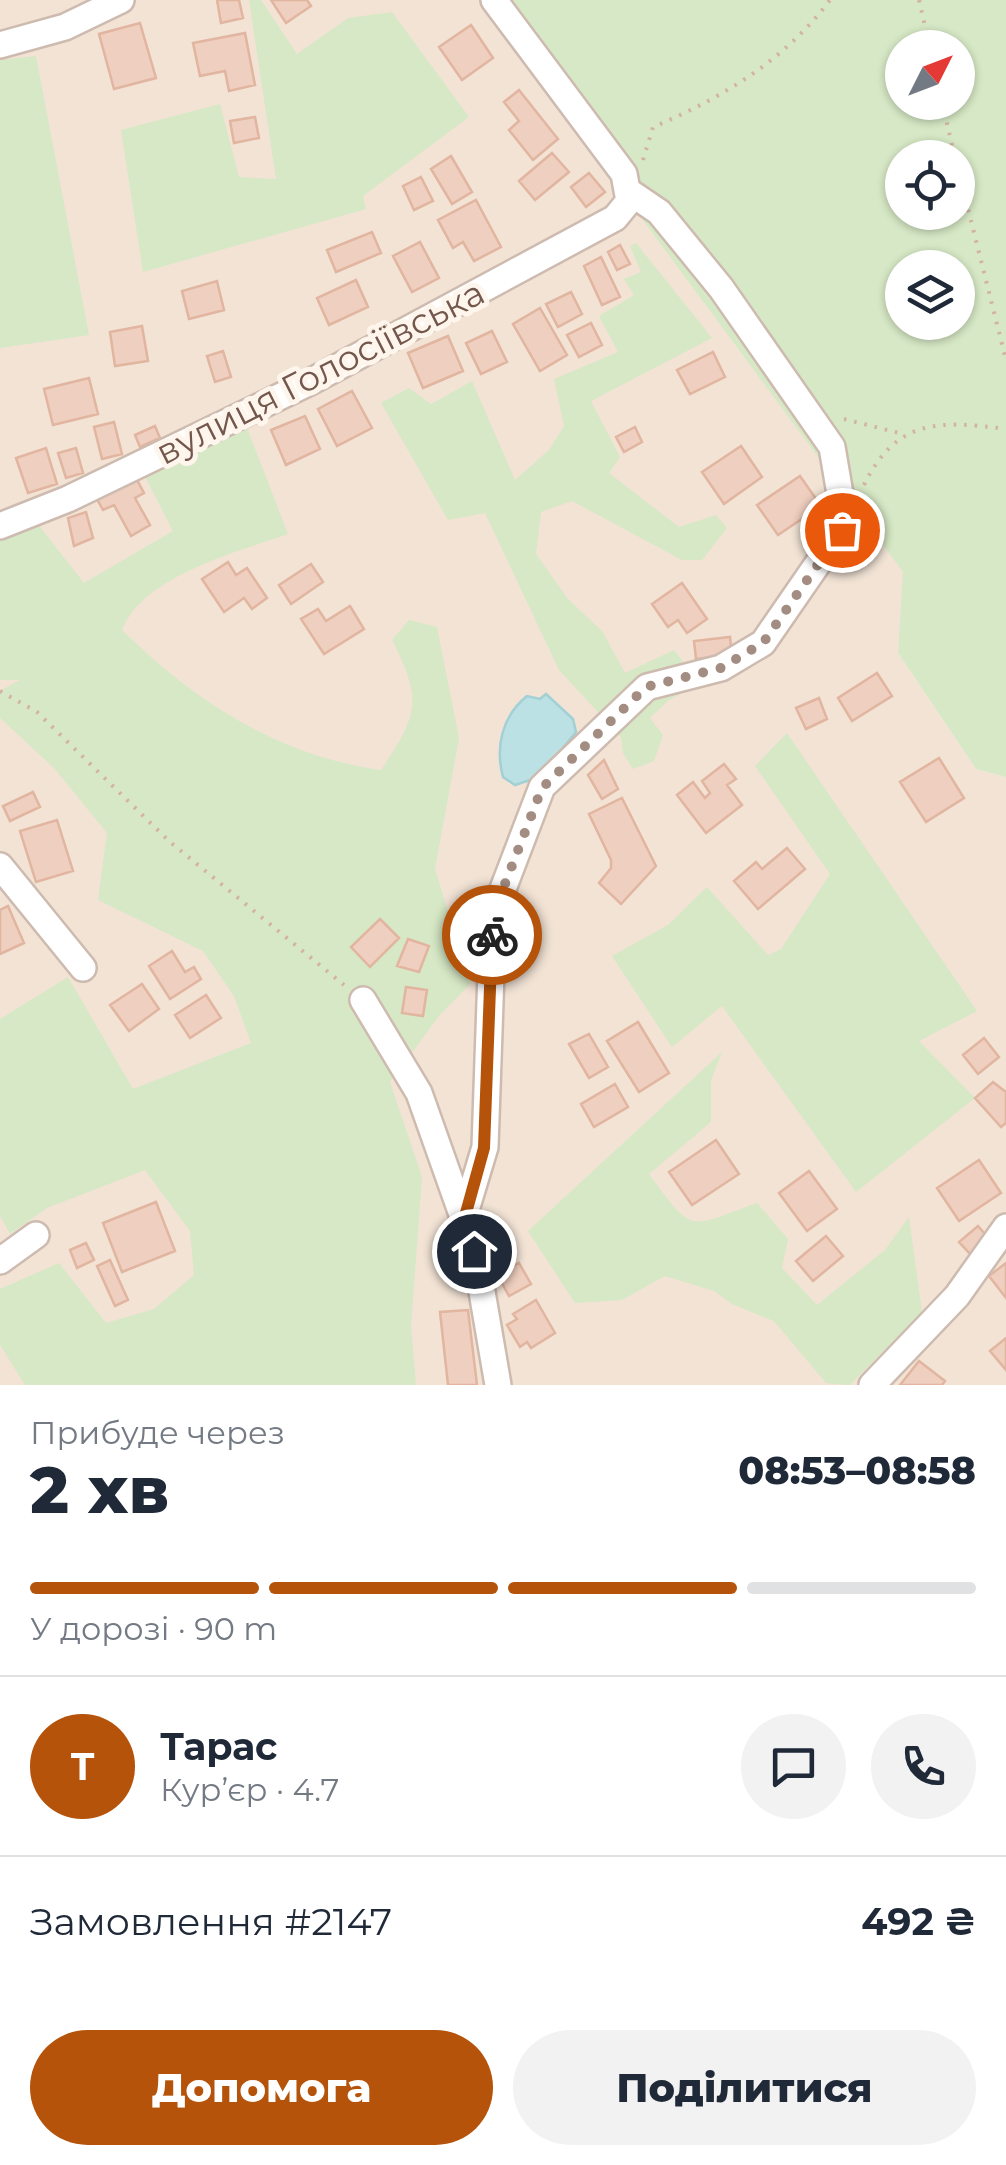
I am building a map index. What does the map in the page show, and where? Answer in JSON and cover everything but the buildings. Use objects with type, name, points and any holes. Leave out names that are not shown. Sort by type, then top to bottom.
[{"type":"street","points":[[0,45],[65,27],[121,0]]},
{"type":"street","points":[[464,1220],[484,1148],[493,915],[542,788],[646,687],[721,668],[763,643],[843,526],[832,447],[672,228],[659,212],[630,197],[624,174],[494,0]]},
{"type":"street","name":"вулиця Голосіївська","points":[[0,526],[68,499],[310,382],[604,225],[630,197]]},
{"type":"street","points":[[0,866],[84,968]]},
{"type":"street","points":[[363,1000],[418,1093],[464,1220],[474,1251],[498,1385]]},
{"type":"street","points":[[872,1385],[957,1296],[1006,1227]]},
{"type":"street","points":[[0,1261],[36,1235]]},
{"type":"path","points":[[630,197],[653,128],[710,104],[752,78],[814,21],[830,0]]},
{"type":"path","points":[[919,0],[926,30]]},
{"type":"path","points":[[973,230],[1006,360]]},
{"type":"path","points":[[802,403],[833,416],[903,434],[964,423],[1006,428]]},
{"type":"path","points":[[843,526],[878,456],[903,434]]},
{"type":"path","points":[[0,691],[37,712],[170,842],[363,1000]]},
{"type":"shaded area","points":[[0,0],[480,0],[904,573],[898,653],[976,769],[1006,777],[1006,1385],[0,1385]]},
{"type":"green space","points":[[249,0],[261,0],[297,54],[348,18],[392,12],[469,117],[363,196],[366,209],[143,272],[121,130],[220,104],[239,177],[276,179]]},
{"type":"green space","points":[[480,0],[1006,0],[1006,777],[976,769],[898,653],[903,572]]},
{"type":"green space","points":[[36,56],[89,335],[0,348],[0,60]]},
{"type":"green space","points":[[636,243],[712,338],[591,401],[620,457],[609,473],[679,527],[716,515],[727,528],[702,560],[682,560],[572,501],[541,512],[536,554],[568,599],[602,631],[625,673],[674,650],[700,684],[669,700],[650,718],[663,735],[654,761],[633,769],[623,753],[621,737],[559,670],[485,513],[448,520],[381,403],[409,388],[431,404],[472,381],[515,480],[549,450],[564,426],[554,379],[618,352],[599,316],[634,295],[624,279],[641,272],[630,246]]},
{"type":"green space","points":[[242,415],[288,534],[218,558],[170,581],[133,611],[122,630],[179,680],[241,722],[308,752],[381,770],[403,735],[412,707],[409,678],[392,640],[409,620],[437,627],[459,738],[435,869],[470,984],[439,1016],[390,1082],[422,1177],[411,1326],[416,1385],[25,1385],[0,1345],[0,1289],[59,1263],[106,1323],[154,1309],[194,1275],[190,1231],[145,1170],[47,1208],[10,1234],[0,1216],[0,1019],[68,977],[133,1089],[251,1043],[234,996],[203,951],[98,900],[107,833],[54,768],[0,718],[0,691],[20,680],[0,680],[0,526],[30,514],[84,583],[173,531],[139,465]]},
{"type":"green space","points":[[787,733],[977,1011],[919,1041],[975,1098],[856,1192],[722,1006],[672,1047],[612,956],[668,925],[707,887],[768,955],[781,949],[830,874],[755,766]]},
{"type":"green space","points":[[722,1052],[711,1080],[711,1122],[649,1174],[685,1217],[705,1221],[757,1203],[788,1239],[782,1268],[817,1305],[885,1250],[909,1217],[922,1312],[850,1385],[826,1383],[774,1321],[732,1304],[714,1291],[665,1276],[622,1300],[575,1303],[528,1231]]},
{"type":"water","points":[[546,694],[573,719],[576,732],[539,777],[515,785],[503,777],[500,743],[506,723],[527,696],[540,699]]},
{"type":"way so far","points":[[492,935],[493,915],[542,788],[646,687],[721,668],[763,643],[842,530]]},
{"type":"route","points":[[474,1251],[464,1220],[484,1148],[492,935]]}]
